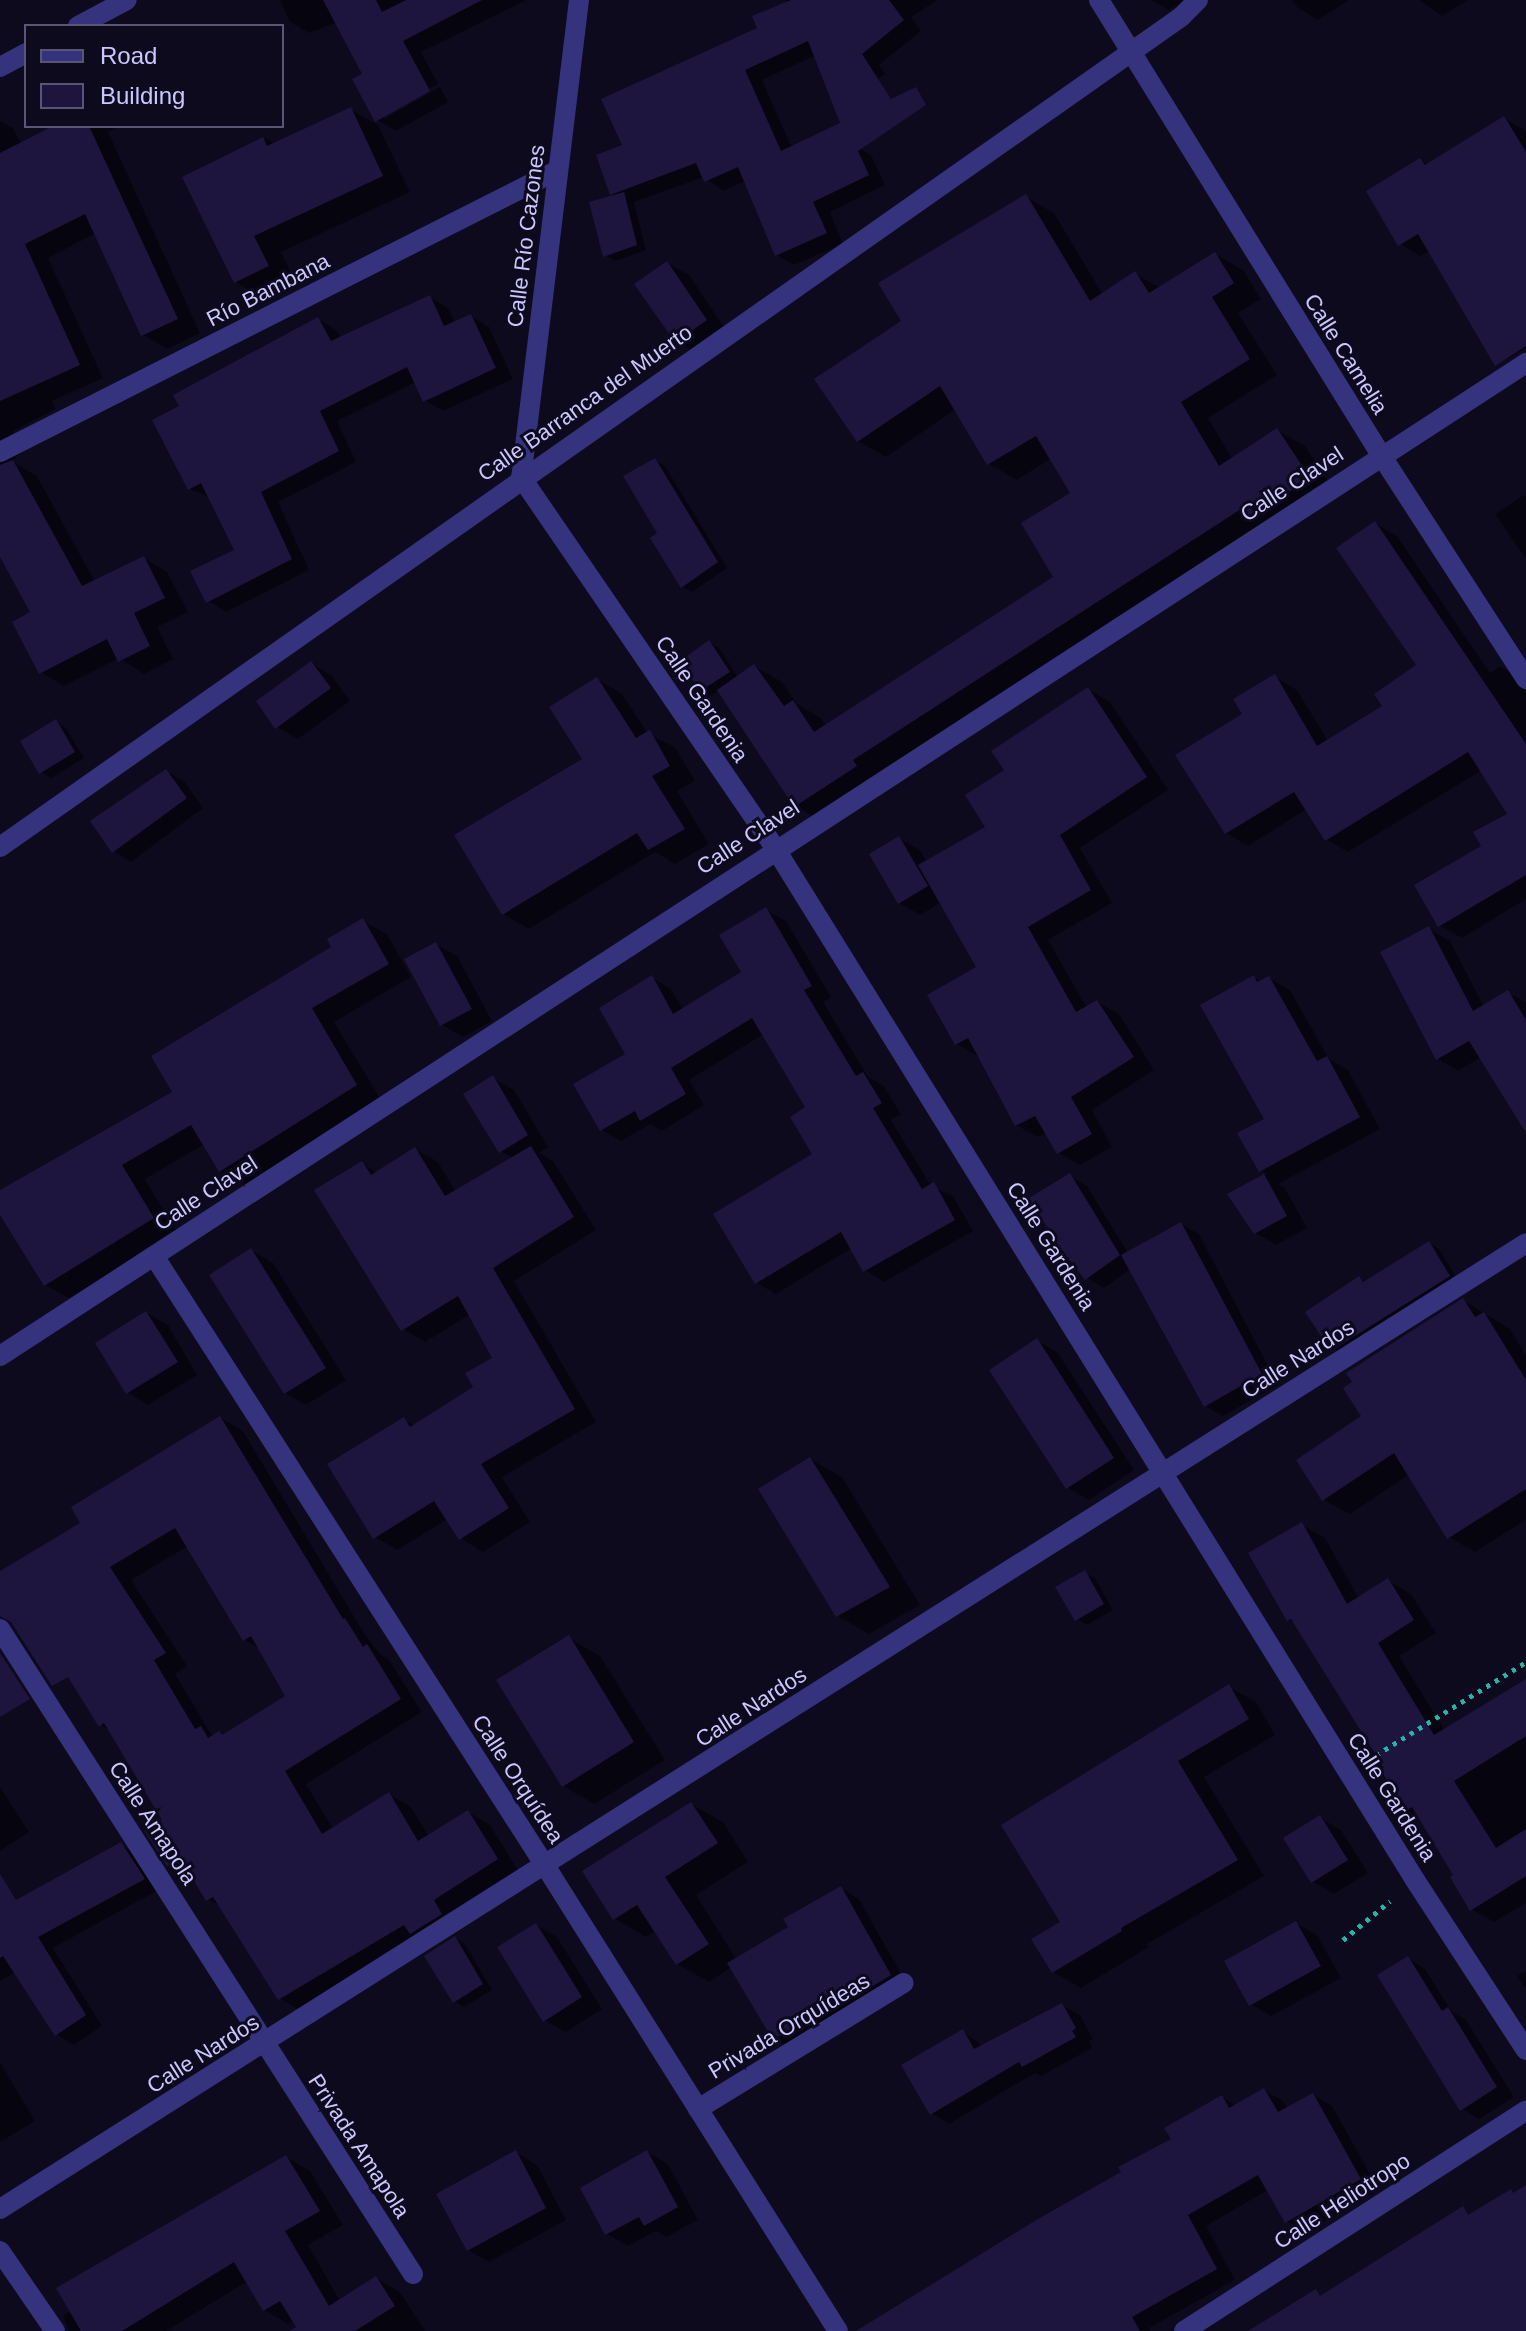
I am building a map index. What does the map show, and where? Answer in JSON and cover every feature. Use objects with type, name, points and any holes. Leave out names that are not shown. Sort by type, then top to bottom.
[{"type":"street","points":[[82,24],[127,0]]},
{"type":"street","name":"Calle Río Cazones","points":[[521,477],[579,0]]},
{"type":"street","name":"Calle Camelia","points":[[1099,0],[1381,455],[1526,679]]},
{"type":"street","name":"Calle Barranca del Muerto","points":[[0,847],[521,477],[1181,17],[1198,0]]},
{"type":"street","points":[[0,67],[24,54]]},
{"type":"street","name":"Río Bambana","points":[[0,452],[558,170]]},
{"type":"street","name":"Calle Clavel","points":[[0,1356],[775,848],[1526,363]]},
{"type":"street","name":"Calle Gardenia","points":[[521,477],[775,848],[1348,1773],[1526,2050]]},
{"type":"street","name":"Calle Nardos","points":[[0,2209],[546,1867],[1526,1243]]},
{"type":"street","name":"Calle Orquídea","points":[[154,1256],[546,1867],[838,2331]]},
{"type":"street","name":"Calle Amapola","points":[[0,1629],[265,2043]]},
{"type":"street","name":"Privada Orquídeas","points":[[698,2109],[904,1983]]},
{"type":"street","name":"Privada Amapola","points":[[265,2043],[413,2274]]},
{"type":"street","name":"Calle Heliotropo","points":[[1184,2331],[1526,2111]]},
{"type":"street","points":[[0,2251],[55,2331]]},
{"type":"path","points":[[1348,1773],[1526,1662]]},
{"type":"path","points":[[1343,1940],[1415,1880]]},
{"type":"building","points":[[323,0],[376,0],[382,12],[406,0],[482,0],[403,41],[430,91],[375,122],[352,79],[362,74]]},
{"type":"building","points":[[791,0],[889,0],[904,20],[862,54],[891,99],[916,87],[926,105],[858,151],[869,175],[813,202],[827,233],[775,256],[738,167],[704,182],[696,163],[610,195],[596,155],[622,145],[601,99],[757,28],[752,16]],"holes":[[[808,41],[840,123],[781,151],[745,70]]]},
{"type":"building","points":[[351,107],[383,176],[254,236],[269,266],[234,283],[182,177],[263,137],[267,146]]},
{"type":"building","points":[[1504,116],[1526,152],[1526,346],[1495,366],[1418,234],[1398,246],[1366,191],[1420,158],[1425,165]]},
{"type":"building","points":[[49,128],[90,128],[178,319],[141,336],[85,214],[25,244],[80,365],[0,401],[0,153]]},
{"type":"building","points":[[624,192],[637,245],[603,257],[589,202]]},
{"type":"building","points":[[1026,194],[1090,301],[1135,271],[1149,293],[1215,252],[1234,283],[1212,297],[1250,359],[1181,402],[1219,466],[1277,428],[1310,478],[1248,519],[1241,509],[853,760],[857,766],[794,807],[717,690],[754,664],[784,706],[793,700],[814,732],[1053,577],[1021,523],[1070,493],[1036,436],[987,465],[940,386],[857,442],[814,379],[901,321],[878,283]]},
{"type":"building","points":[[667,261],[707,320],[675,342],[634,284]]},
{"type":"building","points":[[430,295],[444,326],[471,314],[496,368],[423,402],[407,367],[320,411],[339,451],[261,492],[292,559],[206,603],[190,571],[234,550],[201,483],[188,490],[152,420],[179,406],[173,395],[318,317],[331,341]]},
{"type":"building","points":[[655,458],[718,562],[681,588],[650,538],[657,533],[623,476]]},
{"type":"building","points":[[13,460],[82,586],[144,556],[165,598],[134,613],[150,646],[118,662],[107,639],[39,674],[12,622],[30,612],[0,557],[0,465]]},
{"type":"building","points":[[1375,521],[1526,744],[1526,875],[1438,927],[1414,885],[1481,846],[1473,832],[1507,814],[1468,752],[1325,841],[1294,792],[1225,834],[1175,755],[1242,714],[1233,699],[1275,674],[1317,746],[1382,706],[1374,694],[1416,665],[1336,548]]},
{"type":"building","points":[[709,640],[730,672],[700,691],[680,661]]},
{"type":"building","points":[[311,661],[331,688],[275,729],[256,701]]},
{"type":"building","points":[[597,677],[636,738],[650,730],[670,766],[652,776],[685,829],[648,850],[637,833],[502,915],[454,835],[582,759],[549,707]]},
{"type":"building","points":[[1088,687],[1147,777],[1060,835],[1091,890],[1028,927],[1076,1012],[1097,1000],[1134,1057],[1071,1097],[1092,1134],[1057,1154],[1035,1116],[1015,1126],[968,1038],[955,1045],[927,995],[976,967],[918,865],[985,827],[965,795],[1004,770],[991,751]]},
{"type":"building","points":[[56,719],[75,752],[39,774],[20,741]]},
{"type":"building","points":[[166,769],[187,798],[112,853],[90,821]]},
{"type":"building","points":[[899,836],[928,886],[898,904],[869,854]]},
{"type":"building","points":[[766,907],[812,986],[804,990],[856,1076],[863,1072],[882,1103],[873,1108],[922,1189],[934,1182],[955,1220],[863,1272],[841,1232],[755,1284],[713,1214],[812,1154],[790,1117],[805,1107],[752,1018],[671,1068],[686,1094],[640,1121],[635,1111],[600,1131],[573,1084],[625,1054],[599,1008],[652,975],[673,1014],[741,972],[719,935]]},
{"type":"building","points":[[363,918],[389,964],[312,1008],[357,1085],[219,1172],[191,1125],[122,1165],[154,1218],[44,1286],[0,1215],[0,1190],[172,1092],[151,1056],[331,947],[327,939]]},
{"type":"building","points":[[1429,926],[1473,1011],[1508,990],[1526,1020],[1526,1133],[1469,1041],[1436,1060],[1380,952]]},
{"type":"building","points":[[436,942],[472,1009],[440,1026],[404,959]]},
{"type":"building","points":[[1254,975],[1257,982],[1269,976],[1317,1061],[1327,1056],[1360,1117],[1259,1172],[1237,1133],[1264,1119],[1200,1005]]},
{"type":"building","points":[[493,1075],[528,1135],[499,1153],[463,1094]]},
{"type":"building","points":[[531,1146],[574,1217],[493,1268],[575,1409],[481,1464],[509,1508],[459,1540],[434,1501],[373,1539],[327,1464],[404,1417],[410,1427],[473,1387],[465,1373],[492,1358],[458,1296],[401,1331],[314,1190],[362,1161],[371,1175],[415,1147],[445,1196]]},
{"type":"building","points":[[1070,1173],[1120,1255],[1085,1280],[1029,1198]]},
{"type":"building","points":[[1264,1174],[1287,1216],[1254,1234],[1227,1194]]},
{"type":"building","points":[[1181,1222],[1262,1374],[1204,1407],[1121,1255]]},
{"type":"building","points":[[1429,1241],[1450,1276],[1331,1351],[1305,1312],[1359,1276],[1363,1282]]},
{"type":"building","points":[[251,1248],[326,1368],[284,1394],[209,1275]]},
{"type":"building","points":[[1463,1298],[1475,1317],[1484,1312],[1526,1380],[1526,1489],[1447,1539],[1394,1453],[1322,1501],[1296,1460],[1361,1416],[1343,1388],[1352,1382],[1346,1373]]},
{"type":"building","points":[[146,1311],[178,1362],[126,1394],[95,1343]]},
{"type":"building","points":[[1037,1338],[1114,1458],[1066,1489],[989,1370]]},
{"type":"building","points":[[220,1416],[343,1619],[363,1647],[367,1644],[401,1699],[285,1771],[322,1834],[389,1792],[418,1841],[468,1810],[498,1859],[434,1900],[442,1914],[410,1934],[404,1925],[278,2000],[213,1897],[206,1901],[181,1859],[167,1866],[144,1830],[162,1820],[104,1723],[99,1727],[68,1677],[52,1686],[11,1622],[0,1616],[0,1571],[80,1523],[71,1507]],"holes":[[[175,1528],[243,1641],[251,1636],[285,1696],[222,1735],[219,1731],[208,1738],[201,1726],[195,1729],[154,1660],[166,1653],[110,1567]]]},
{"type":"building","points":[[810,1457],[890,1587],[836,1617],[758,1489]]},
{"type":"building","points":[[1302,1522],[1347,1604],[1388,1578],[1414,1620],[1378,1643],[1434,1735],[1526,1679],[1526,1736],[1454,1781],[1496,1848],[1526,1829],[1526,1876],[1470,1911],[1450,1877],[1453,1875],[1412,1807],[1406,1811],[1381,1770],[1384,1768],[1291,1619],[1287,1621],[1248,1553]]},
{"type":"building","points":[[1085,1570],[1104,1604],[1075,1621],[1055,1587]]},
{"type":"building","points":[[569,1635],[634,1742],[562,1787],[496,1680]]},
{"type":"building","points":[[0,1653],[30,1699],[0,1717]]},
{"type":"building","points":[[1229,1684],[1249,1719],[1178,1761],[1238,1860],[1121,1928],[1122,1931],[1052,1973],[1031,1939],[1060,1922],[1001,1825]]},
{"type":"building","points":[[691,1802],[718,1843],[665,1877],[709,1944],[676,1965],[637,1905],[613,1920],[582,1871]]},
{"type":"building","points":[[1320,1815],[1348,1860],[1311,1883],[1283,1838]]},
{"type":"building","points":[[121,1842],[145,1879],[38,1937],[86,2015],[55,2036],[3,1956],[0,1958],[0,1874],[16,1900]]},
{"type":"building","points":[[841,1886],[891,1975],[835,2009],[832,2003],[773,2040],[727,1963],[788,1927],[783,1919]]},
{"type":"building","points":[[1296,1921],[1321,1966],[1249,2006],[1224,1961]]},
{"type":"building","points":[[536,1923],[582,1997],[543,2022],[497,1947]]},
{"type":"building","points":[[455,1936],[483,1984],[453,2003],[424,1956]]},
{"type":"building","points":[[1408,1956],[1442,2011],[1448,2007],[1497,2087],[1460,2111],[1377,1975]]},
{"type":"building","points":[[1062,2003],[1076,2028],[1072,2031],[1076,2037],[1022,2067],[1019,2062],[930,2115],[901,2065],[963,2029],[974,2049]]},
{"type":"building","points":[[1264,2088],[1278,2112],[1313,2093],[1361,2179],[1285,2223],[1258,2175],[1188,2215],[1217,2269],[1132,2317],[1140,2331],[856,2331],[1038,2219],[1121,2172],[1118,2167],[1171,2139],[1164,2128],[1222,2095],[1229,2108]]},
{"type":"building","points":[[516,2150],[546,2208],[467,2251],[436,2194]]},
{"type":"building","points":[[647,2150],[678,2207],[644,2226],[639,2217],[605,2235],[580,2188]]},
{"type":"building","points":[[286,2155],[320,2211],[285,2231],[329,2306],[376,2276],[395,2306],[355,2331],[289,2331],[296,2327],[280,2301],[263,2311],[234,2262],[122,2331],[81,2331],[56,2288]]},
{"type":"building","points":[[1526,2185],[1526,2331],[1248,2331],[1316,2289],[1320,2296],[1463,2206],[1468,2215],[1511,2189],[1513,2193]]}]
